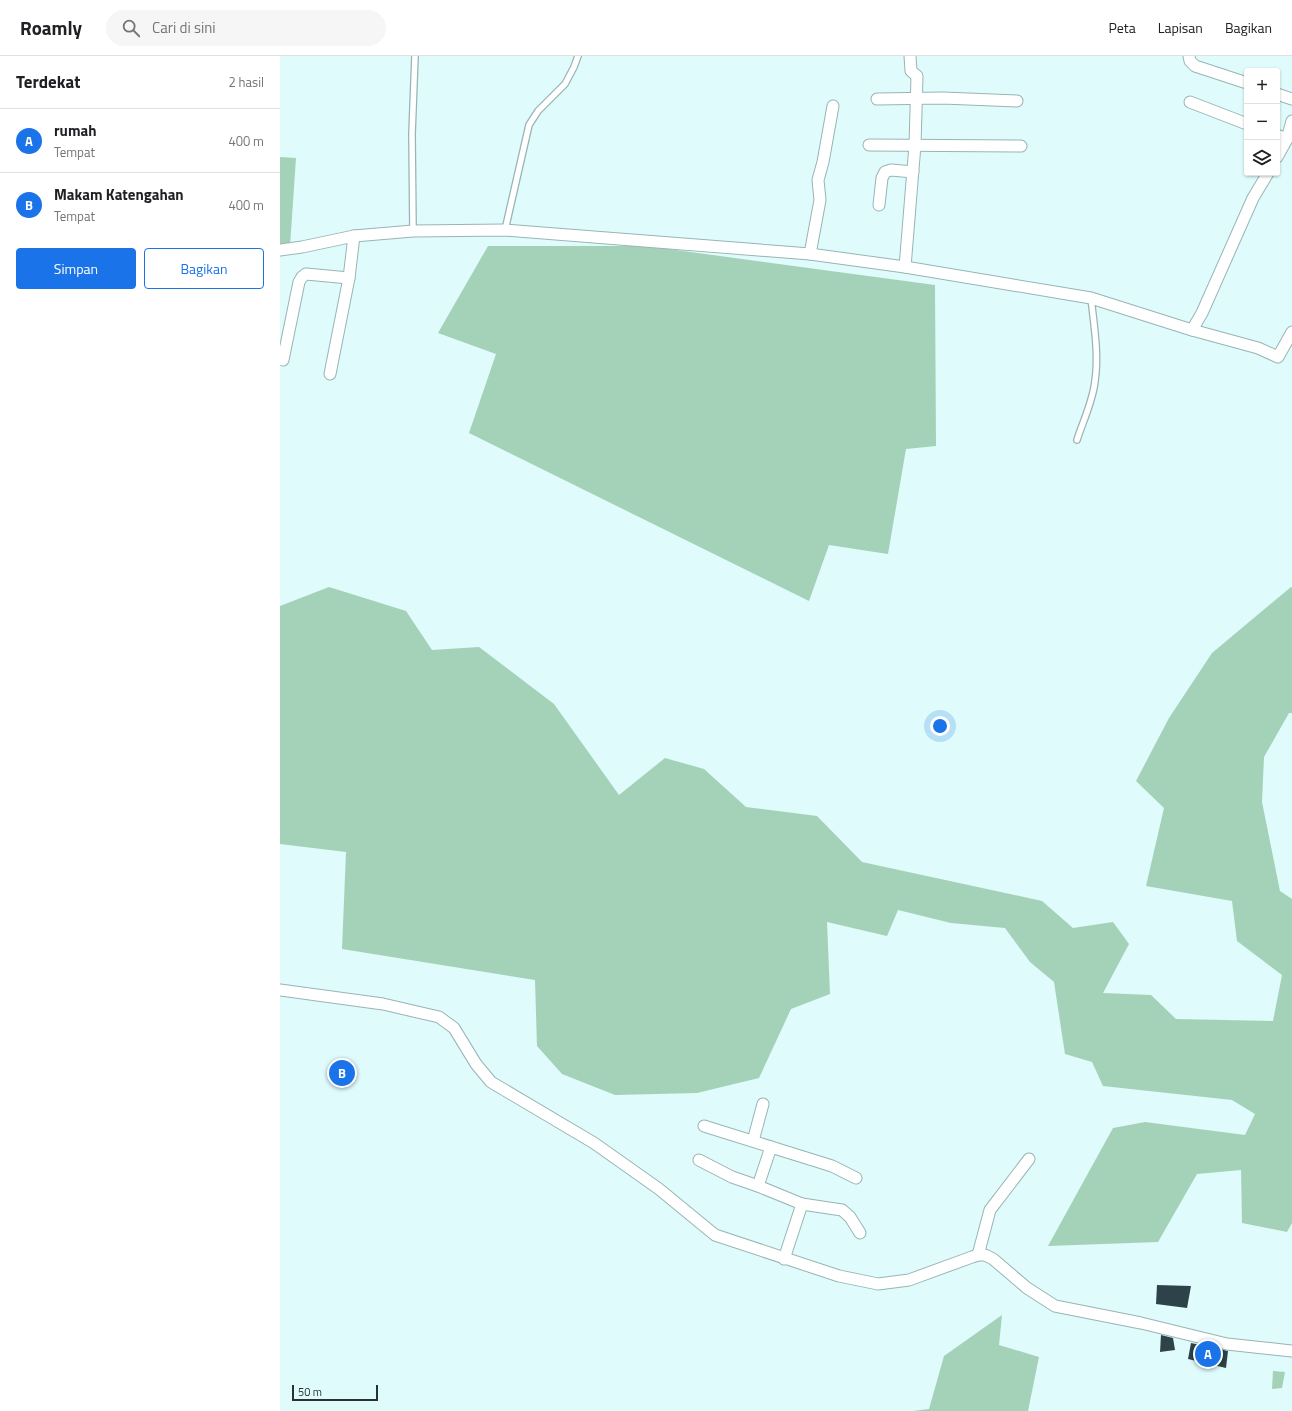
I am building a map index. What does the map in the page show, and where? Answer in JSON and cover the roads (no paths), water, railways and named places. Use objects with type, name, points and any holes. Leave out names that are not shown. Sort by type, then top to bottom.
[{"type":"street","points":[[905,267],[915,145],[917,76],[911,70],[910,56]]},
{"type":"street","points":[[1189,56],[1190,61],[1195,66],[1244,82]]},
{"type":"street","points":[[1280,95],[1292,99]]},
{"type":"street","points":[[877,99],[916,98],[1017,101]]},
{"type":"street","points":[[1190,102],[1244,123]]},
{"type":"street","points":[[810,254],[820,200],[818,180],[823,162],[833,106]]},
{"type":"street","points":[[1282,137],[1292,121]]},
{"type":"street","points":[[869,144],[1021,146]]},
{"type":"street","points":[[879,206],[882,178],[885,172],[891,170],[913,172]]},
{"type":"street","points":[[1192,330],[1202,313],[1253,198],[1266,176]]},
{"type":"street","points":[[280,250],[354,236],[413,231],[505,230],[810,254],[905,267],[1091,298],[1192,330],[1258,348],[1278,357],[1292,332]]},
{"type":"street","points":[[330,374],[349,278],[354,236]]},
{"type":"street","points":[[283,360],[299,282],[302,277],[306,274],[349,278]]},
{"type":"street","points":[[280,990],[383,1004],[439,1016],[454,1028],[476,1064],[491,1082],[594,1143],[660,1189],[715,1235],[839,1276],[878,1284],[909,1280],[978,1255],[985,1255],[993,1259],[1027,1288],[1054,1306],[1141,1323],[1227,1344],[1292,1351]]},
{"type":"street","points":[[753,1141],[764,1104]]},
{"type":"street","points":[[704,1126],[832,1166],[856,1178]]},
{"type":"street","points":[[758,1186],[772,1147]]},
{"type":"street","points":[[978,1255],[990,1210],[1029,1159]]},
{"type":"street","points":[[699,1160],[732,1177],[802,1204],[842,1210],[850,1217],[860,1233]]},
{"type":"street","points":[[784,1259],[802,1204]]},
{"type":"lane","points":[[413,231],[412,134],[415,56]]},
{"type":"lane","points":[[505,230],[529,125],[538,111],[566,84],[578,56]]},
{"type":"lane","points":[[1077,440],[1091,400],[1095,382],[1096,341],[1091,298]]},
{"type":"place","name":"Makam Katengahan","points":[[342,1073]]},
{"type":"place","name":"rumah","points":[[1208,1354]]}]
